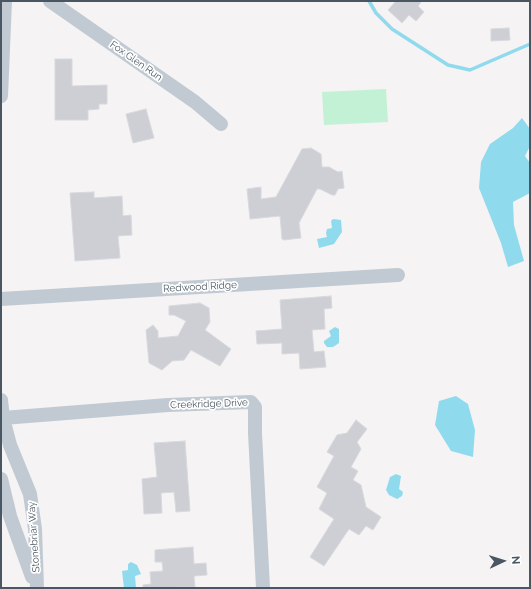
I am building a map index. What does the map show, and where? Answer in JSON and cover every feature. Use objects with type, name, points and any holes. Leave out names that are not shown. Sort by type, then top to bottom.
[{"type":"street","points":[[1,96],[5,1]]},
{"type":"street","name":"Fox Glen Run","points":[[50,1],[195,102],[221,124]]},
{"type":"street","name":"Redwood Ridge","points":[[1,299],[398,275]]},
{"type":"street","name":"Stonebriar Way","points":[[1,400],[2,422],[30,494],[35,529],[36,588]]},
{"type":"street","name":"Creekridge Drive","points":[[2,422],[168,405],[251,402],[255,407],[263,588]]},
{"type":"street","name":"Stonebriar Way","points":[[1,479],[10,516],[36,588]]},
{"type":"green space","points":[[386,89],[388,122],[324,125],[322,92]]},
{"type":"water","points":[[522,118],[530,129],[530,146],[525,156],[530,163],[530,193],[513,202],[514,225],[524,261],[508,267],[501,243],[479,188],[481,162],[490,144],[513,128]]},
{"type":"water","points":[[333,219],[341,220],[342,232],[334,244],[319,248],[317,239],[327,237],[327,229],[332,228],[331,221]]},
{"type":"water","points":[[335,327],[339,329],[339,343],[333,347],[327,347],[324,341],[331,336],[329,331]]},
{"type":"water","points":[[456,396],[468,404],[475,430],[473,457],[451,451],[435,425],[439,401]]},
{"type":"water","points":[[396,474],[401,476],[399,489],[403,492],[402,496],[397,499],[389,495],[386,490],[390,477]]},
{"type":"water","points":[[131,562],[137,565],[141,574],[135,576],[136,588],[124,588],[122,571],[128,570],[128,564]]},
{"type":"building","points":[[396,1],[422,1],[418,6],[424,12],[416,21],[409,15],[402,23],[388,10]]},
{"type":"building","points":[[509,28],[510,40],[491,41],[491,29]]},
{"type":"building","points":[[55,59],[72,59],[72,86],[107,85],[107,104],[99,104],[99,109],[88,110],[88,120],[55,120]]},
{"type":"building","points":[[146,109],[154,138],[133,143],[126,114]]},
{"type":"building","points":[[311,148],[321,154],[322,167],[329,167],[338,172],[342,171],[344,188],[338,189],[335,195],[317,189],[299,223],[301,238],[284,240],[282,239],[280,216],[250,219],[247,189],[261,187],[261,199],[276,197],[302,149]]},
{"type":"building","points":[[94,192],[94,198],[122,196],[123,216],[131,215],[132,235],[118,236],[120,258],[75,261],[70,193]]},
{"type":"building","points":[[331,296],[332,308],[324,309],[325,329],[312,330],[314,352],[324,351],[326,367],[300,369],[299,353],[282,354],[282,343],[257,344],[256,331],[282,329],[280,300]]},
{"type":"building","points":[[200,303],[209,308],[210,322],[205,330],[231,349],[220,366],[191,350],[184,360],[172,361],[162,370],[149,363],[146,330],[153,325],[158,331],[158,338],[178,336],[186,321],[174,315],[169,315],[169,306]]},
{"type":"building","points":[[356,420],[367,429],[357,442],[361,449],[351,467],[358,471],[353,480],[361,485],[366,507],[381,517],[373,530],[366,526],[359,535],[349,529],[324,566],[310,557],[334,519],[319,509],[327,493],[317,487],[334,456],[327,452],[337,435],[347,433]]},
{"type":"building","points":[[185,441],[190,511],[176,512],[174,492],[161,493],[162,513],[144,514],[142,479],[157,477],[154,443]]},
{"type":"building","points":[[193,547],[194,564],[206,563],[207,575],[194,576],[195,587],[143,588],[143,585],[151,584],[150,572],[163,571],[162,562],[155,562],[155,550]]},
{"type":"waterway","points":[[369,1],[376,13],[392,29],[448,65],[470,70],[530,44]]}]
